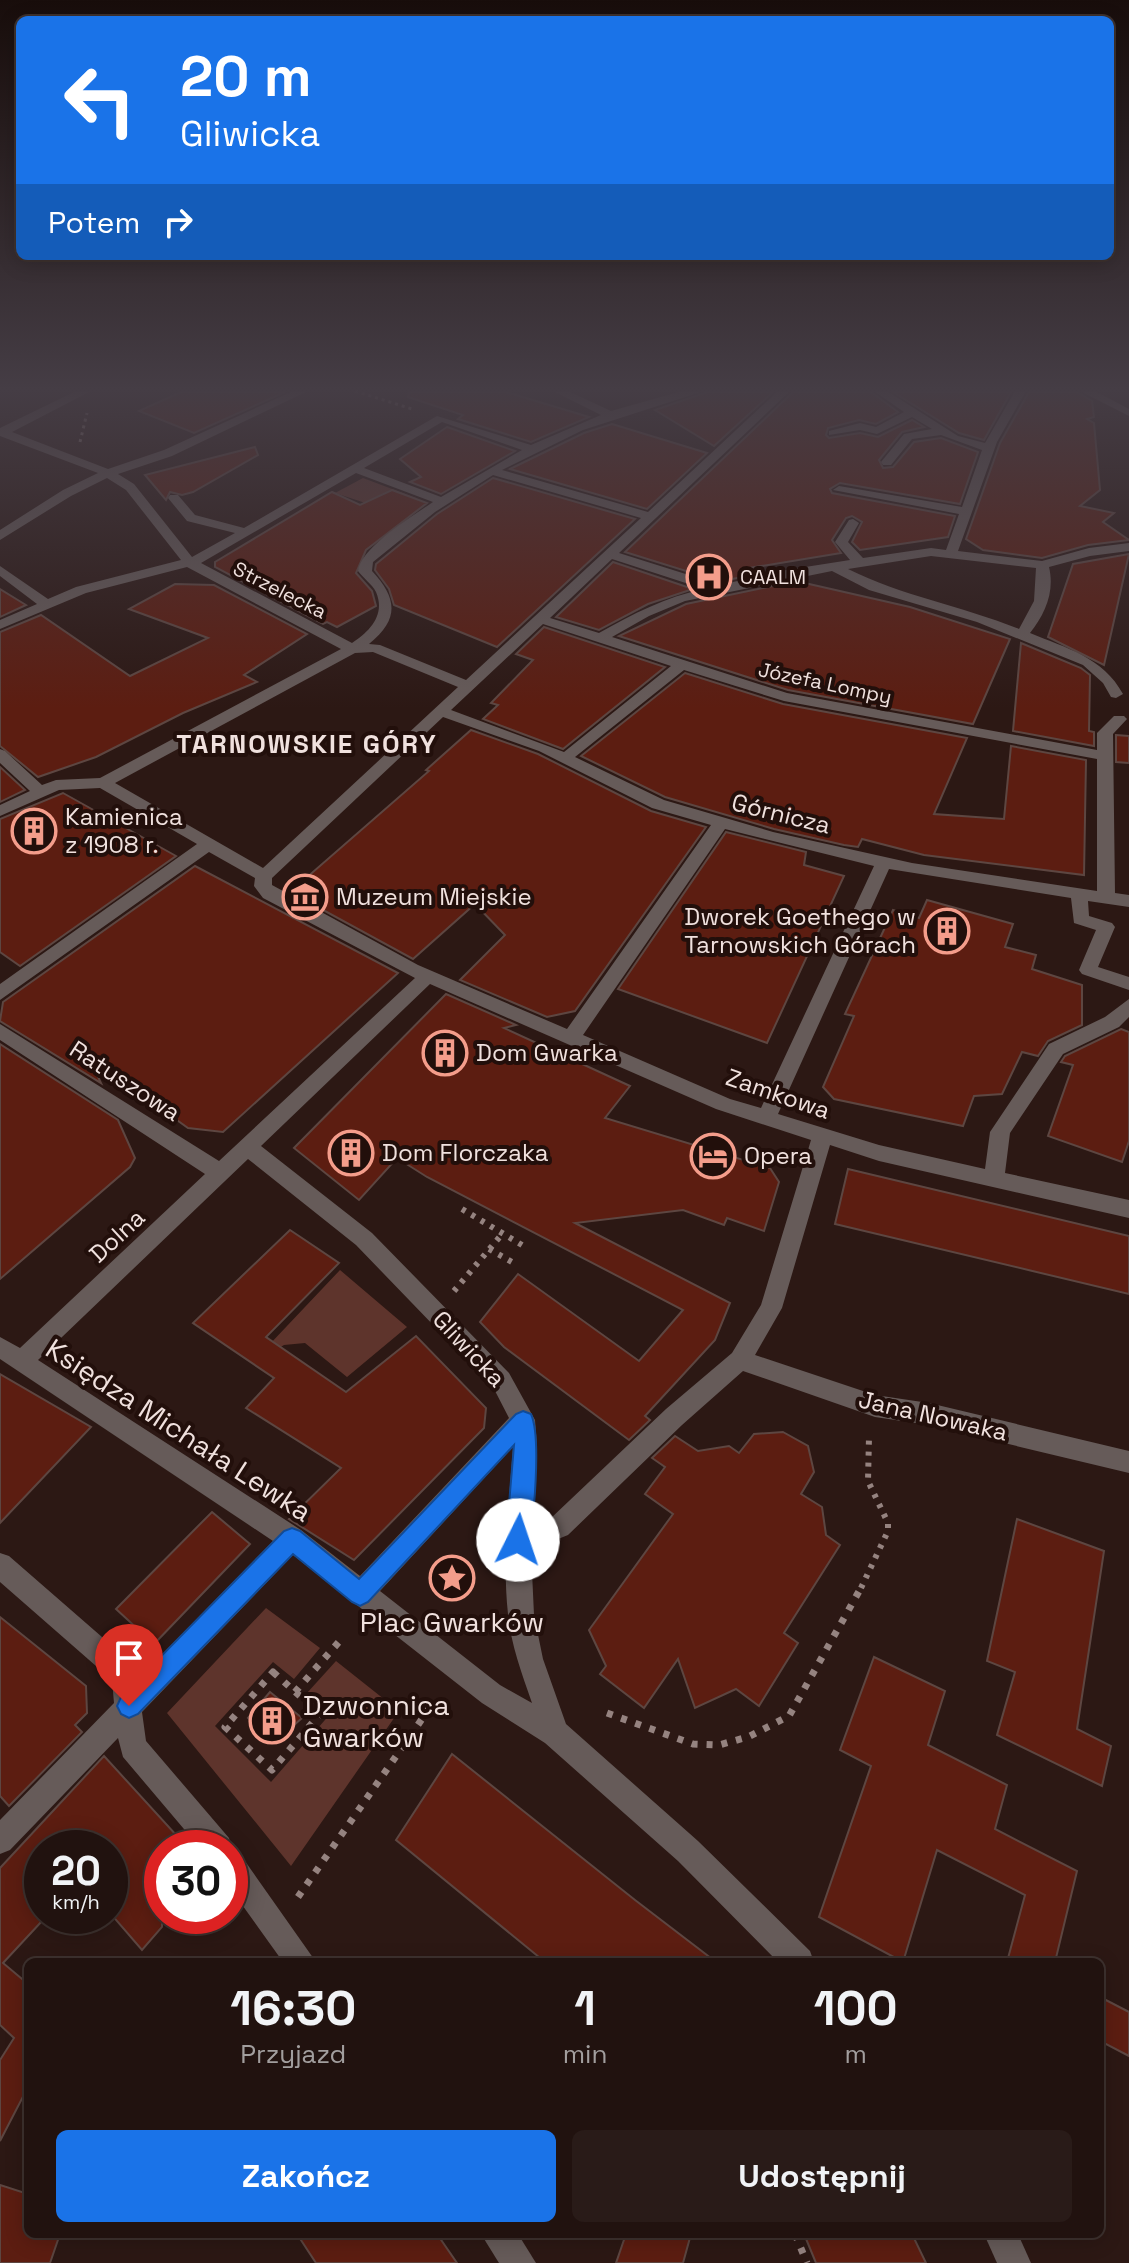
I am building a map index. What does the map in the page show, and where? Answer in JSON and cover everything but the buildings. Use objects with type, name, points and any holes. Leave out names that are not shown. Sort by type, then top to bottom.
[{"type":"street","points":[[0,536],[61,497]]},
{"type":"street","name":"Strzelecka","points":[[138,497],[190,563],[352,649],[375,648],[467,686]]},
{"type":"street","points":[[0,625],[45,604],[117,580],[190,563],[307,497]]},
{"type":"street","points":[[429,497],[443,502]]},
{"type":"street","points":[[103,783],[352,649],[375,633],[386,611],[381,590],[365,571],[366,562],[452,497]]},
{"type":"street","points":[[581,497],[652,517]]},
{"type":"street","points":[[249,1148],[428,976],[283,902],[264,889],[264,876],[674,497]]},
{"type":"street","points":[[879,497],[966,511]]},
{"type":"street","points":[[951,554],[971,497]]},
{"type":"street","points":[[174,498],[191,518],[245,532]]},
{"type":"street","points":[[853,523],[841,542],[861,564]]},
{"type":"street","points":[[599,639],[644,613],[712,589],[924,552],[1042,565],[1089,552],[1129,547]]},
{"type":"street","points":[[611,555],[706,585]]},
{"type":"street","points":[[1023,633],[1035,619],[1044,588],[1042,565]]},
{"type":"street","points":[[836,568],[874,587],[1023,633],[1095,666],[1122,693],[1107,703],[1124,721],[1106,729],[1106,897]]},
{"type":"street","points":[[0,570],[45,604]]},
{"type":"street","name":"Józefa Lompy","points":[[543,620],[816,705],[1105,756]]},
{"type":"street","points":[[564,759],[681,665]]},
{"type":"street","name":"Górnicza","points":[[440,711],[544,748],[649,800],[721,823],[884,862],[1129,901]]},
{"type":"street","points":[[0,754],[40,792]]},
{"type":"street","points":[[0,811],[56,785],[85,781],[103,783],[264,876]]},
{"type":"street","points":[[571,1038],[721,823]]},
{"type":"street","points":[[0,993],[209,844]]},
{"type":"street","points":[[766,1118],[884,862]]},
{"type":"street","points":[[1079,893],[1080,919],[1106,927],[1088,970],[1129,984]]},
{"type":"street","name":"Zamkowa","points":[[428,976],[723,1104],[822,1138],[1129,1209]]},
{"type":"street","points":[[994,1179],[1000,1132],[1056,1049],[1112,1022],[1129,1006]]},
{"type":"street","name":"Ratuszowa","points":[[0,1031],[222,1174]]},
{"type":"street","points":[[518,1540],[540,1537],[559,1527],[674,1417],[740,1360],[771,1308],[822,1138]]},
{"type":"street","name":"Dolna","points":[[21,1361],[249,1148]]},
{"type":"street","name":"Gliwicka","points":[[249,1148],[364,1239],[501,1380],[523,1420]]},
{"type":"street","name":"Księdza Michała Lewka","points":[[0,1347],[292,1539],[360,1594]]},
{"type":"street","name":"Jana Nowaka","points":[[740,1360],[875,1406],[929,1414],[1129,1462]]},
{"type":"street","points":[[523,1420],[525,1446],[518,1540],[521,1615],[530,1659],[555,1733]]},
{"type":"street","points":[[523,1420],[360,1594],[491,1694],[555,1733],[688,1851],[795,1958]]},
{"type":"street","points":[[0,1840],[292,1539]]},
{"type":"street","points":[[0,1565],[124,1673],[133,1747],[204,1830]]},
{"type":"street","points":[[248,1889],[298,1958]]},
{"type":"street","points":[[501,2238],[519,2263]]},
{"type":"street","points":[[1003,2238],[1014,2263]]},
{"type":"path","points":[[462,1209],[527,1248]]},
{"type":"path","points":[[449,1297],[503,1233]]},
{"type":"path","points":[[489,1249],[512,1262]]},
{"type":"path","points":[[607,1713],[693,1744],[719,1745],[748,1737],[789,1716],[849,1613],[888,1531],[888,1523],[868,1481],[869,1437]]},
{"type":"path","points":[[295,1692],[344,1636]]},
{"type":"path","points":[[273,1672],[295,1692],[320,1714],[272,1770],[225,1727],[273,1672]]},
{"type":"path","points":[[298,1897],[431,1706]]},
{"type":"path","points":[[797,2238],[807,2263]]},
{"type":"shaded area","points":[[346,497],[416,498],[402,515]]},
{"type":"shaded area","points":[[340,1270],[407,1327],[347,1377],[305,1343],[284,1345],[274,1351],[269,1345]]},
{"type":"shaded area","points":[[266,1608],[320,1648],[294,1679],[273,1662],[215,1726],[271,1782],[331,1713],[307,1693],[336,1661],[399,1711],[291,1866],[167,1713]]},
{"type":"place","name":"CAALM","points":[[709,577]]},
{"type":"place","name":"Kamienica z 1908 r.","points":[[34,831]]},
{"type":"place","name":"Muzeum Miejskie","points":[[305,897]]},
{"type":"place","name":"Dworek Goethego w Tarnowskich Górach","points":[[947,931]]},
{"type":"place","name":"Dom Gwarka","points":[[445,1053]]},
{"type":"place","name":"Dom Florczaka","points":[[351,1153]]},
{"type":"place","name":"Opera","points":[[713,1156]]},
{"type":"place","name":"Plac Gwarków","points":[[452,1578]]},
{"type":"place","name":"Dzwonnica Gwarków","points":[[272,1721]]},
{"type":"district","name":"TARNOWSKIE GÓRY","points":[[307,744]]},
{"type":"route","points":[[129,1706],[292,1539],[360,1594],[523,1420],[525,1446],[518,1540]]}]
